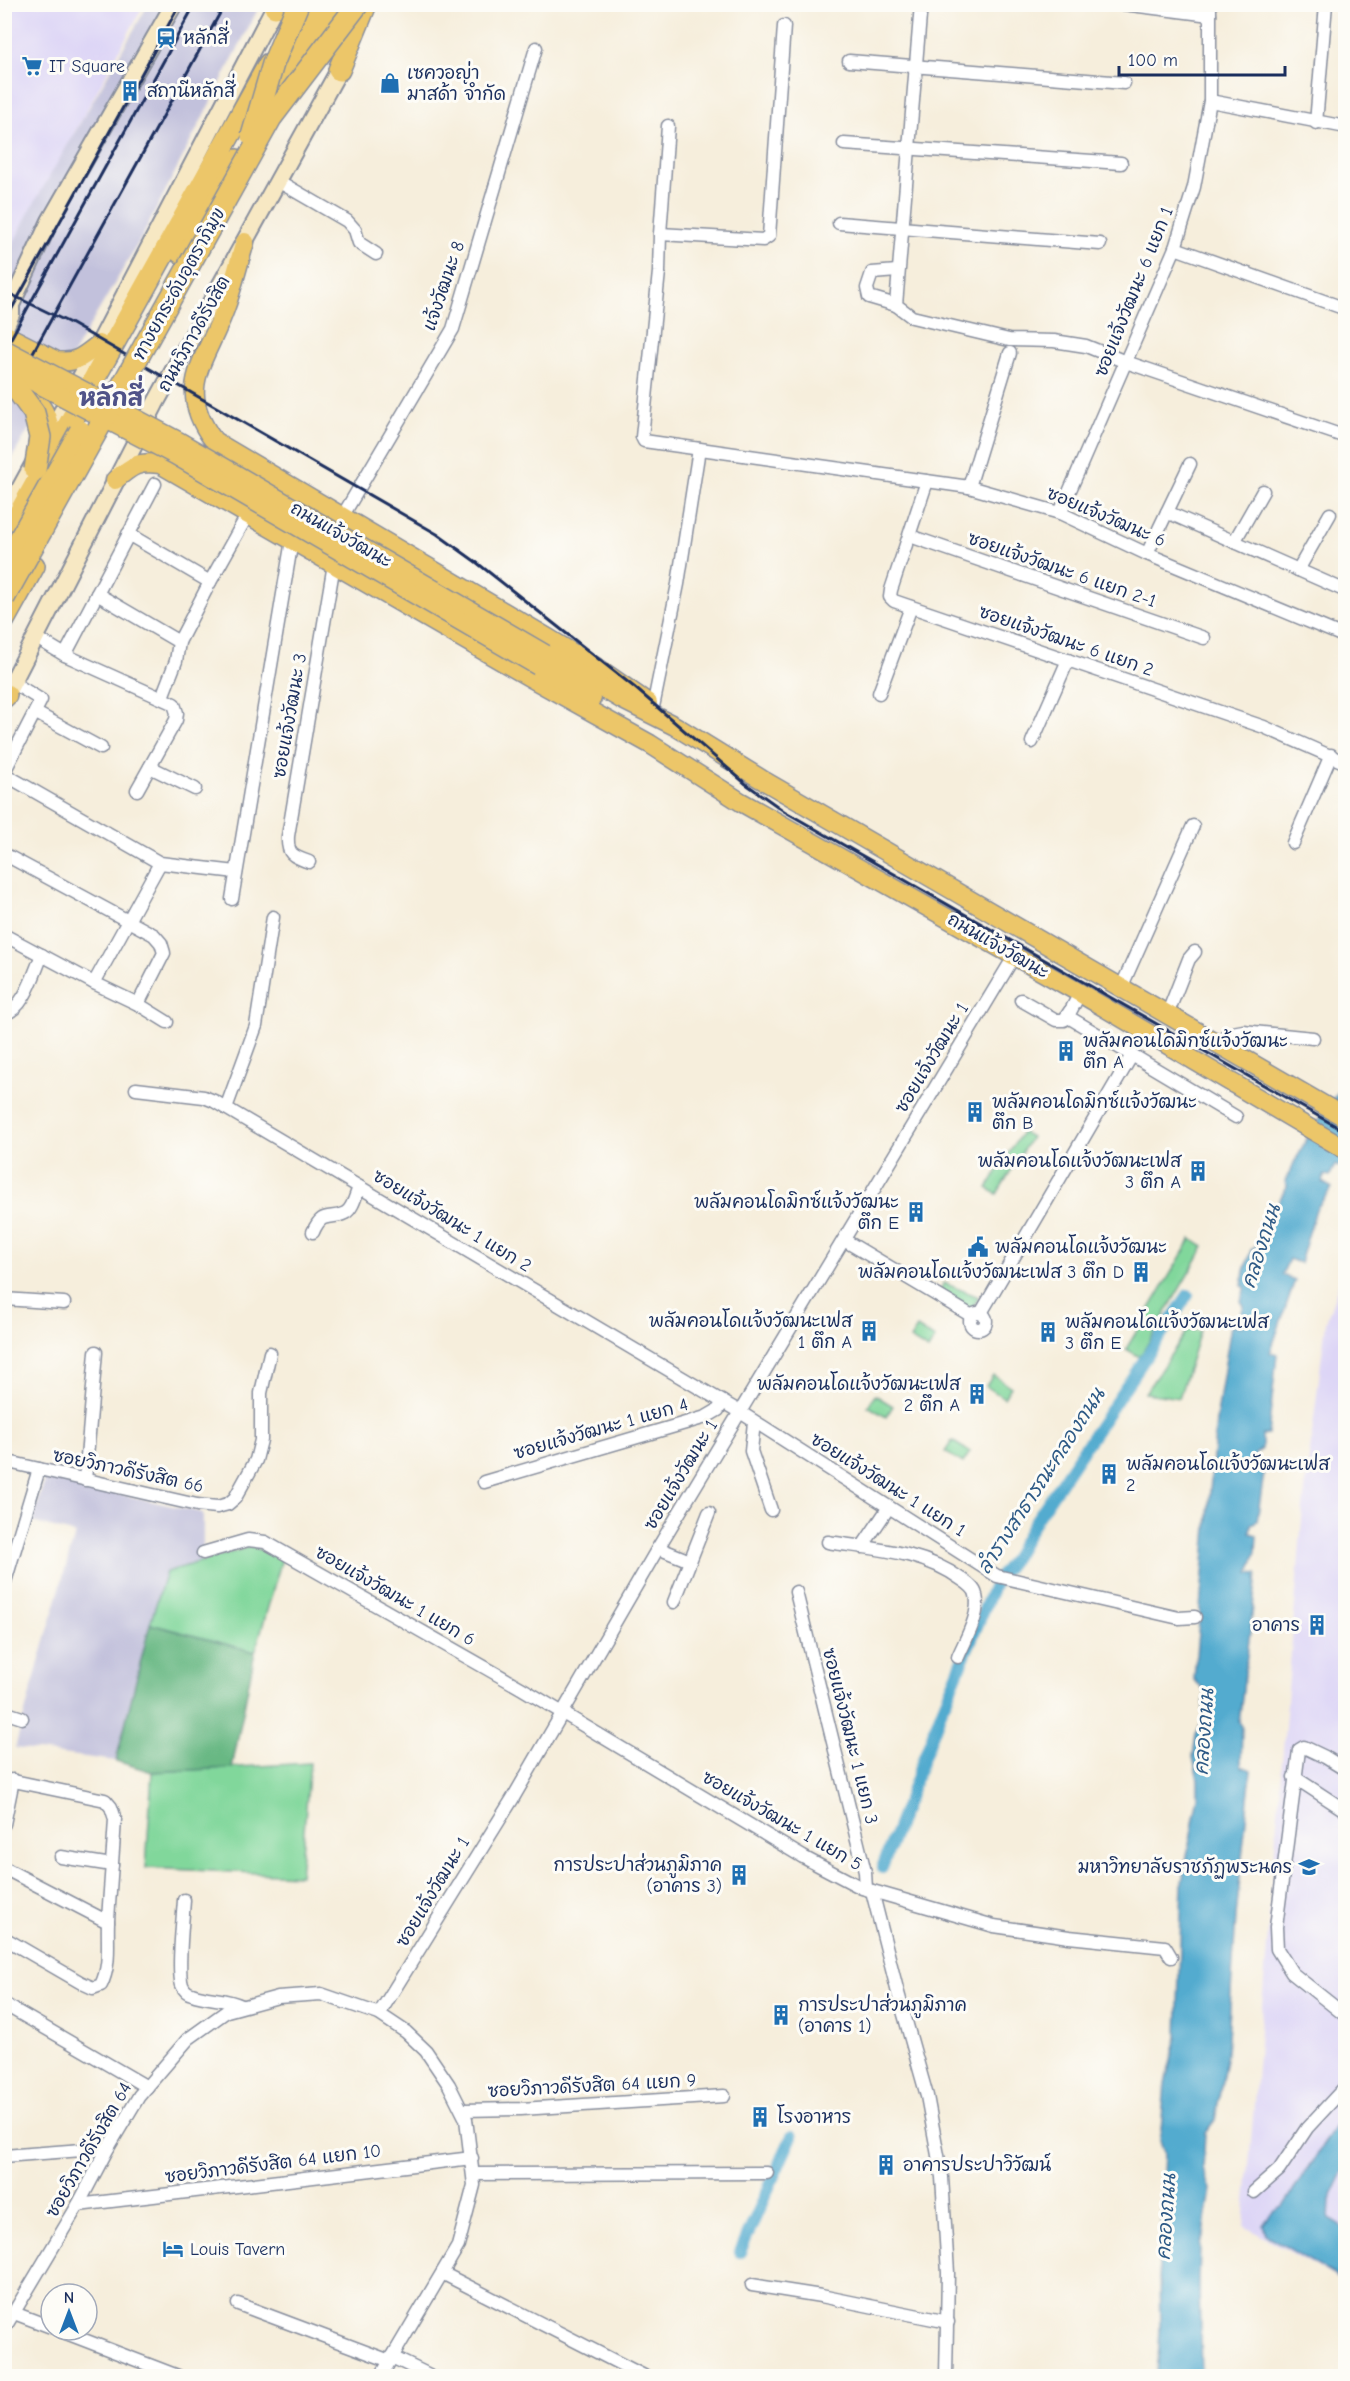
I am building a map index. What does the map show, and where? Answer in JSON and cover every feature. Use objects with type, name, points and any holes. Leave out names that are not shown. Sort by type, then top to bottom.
[{"type":"highway","points":[[252,137],[273,64],[300,4]]},
{"type":"highway","points":[[4,541],[300,4]]},
{"type":"highway","name":"ทางยกระดับอุตราภิมุข","points":[[4,567],[180,252],[252,137],[323,4]]},
{"type":"highway","name":"ทางยกระดับอุตราภิมุข","points":[[4,598],[271,118],[341,4]]},
{"type":"highway","name":"ถนนวิภาวดีรังสิต","points":[[4,620],[201,257],[346,4]]},
{"type":"highway","points":[[271,118],[358,4]]},
{"type":"highway","points":[[339,70],[366,4]]},
{"type":"highway","points":[[4,372],[34,413],[40,437],[35,470],[4,530]]},
{"type":"main road","points":[[99,344],[76,362],[57,361],[4,332],[11,314],[8,307],[50,221],[174,4]]},
{"type":"main road","name":"ถนนวิภาวดีรังสิต","points":[[7,694],[115,480],[376,4]]},
{"type":"main road","points":[[4,518],[51,435],[276,5]]},
{"type":"main road","name":"ถนนแจ้งวัฒนะ","points":[[245,242],[225,309],[194,382],[194,402],[198,416],[214,441],[579,657],[653,707],[675,726]]},
{"type":"main road","name":"ถนนแจ้งวัฒนะ","points":[[4,349],[180,442],[542,660],[615,714],[650,744]]},
{"type":"main road","name":"ถนนแจ้งวัฒนะ","points":[[4,366],[175,454],[542,660],[675,726],[761,779],[1346,1118]]},
{"type":"main road","points":[[4,383],[28,393],[42,406],[48,416],[51,435]]},
{"type":"main road","points":[[184,477],[180,465],[181,455],[185,448],[195,440],[214,441]]},
{"type":"main road","name":"ถนนแจ้งวัฒนะ","points":[[115,480],[134,465],[146,462],[160,464],[184,477],[650,744],[741,801],[1015,955],[1346,1150]]},
{"type":"street","points":[[896,305],[897,271],[921,4]]},
{"type":"street","points":[[1123,4],[1210,10]]},
{"type":"street","points":[[1316,123],[1326,4]]},
{"type":"street","name":"ซอยแจ้งวัฒนะ 6 แยก 1","points":[[1060,513],[1175,248],[1194,187],[1210,101],[1210,10]]},
{"type":"street","points":[[668,126],[660,234],[763,240],[769,236],[784,26]]},
{"type":"street","name":"แจ้งวัฒนะ 8","points":[[342,517],[453,329],[536,48]]},
{"type":"street","points":[[849,61],[1124,83]]},
{"type":"street","points":[[1210,101],[1346,127]]},
{"type":"street","points":[[844,144],[1121,163]]},
{"type":"street","points":[[278,181],[347,221],[355,230],[359,243],[376,254]]},
{"type":"street","points":[[839,223],[1100,244]]},
{"type":"street","name":"ซอยแจ้งวัฒนะ 6","points":[[660,234],[659,272],[642,437],[644,441],[969,488],[1060,513],[1147,554],[1346,637]]},
{"type":"street","points":[[1175,248],[1346,309]]},
{"type":"street","points":[[897,271],[872,273],[867,288],[869,297],[896,305],[912,317],[1009,340],[1054,341],[1086,346],[1126,362],[1346,437]]},
{"type":"street","points":[[969,488],[1010,352]]},
{"type":"street","points":[[653,707],[678,584],[699,449]]},
{"type":"street","points":[[1147,554],[1190,464]]},
{"type":"street","name":"ซอยแจ้งวัฒนะ 6 แยก 2","points":[[927,481],[890,593],[894,601],[1264,727],[1346,763]]},
{"type":"street","points":[[65,655],[155,484]]},
{"type":"street","points":[[1234,542],[1263,491]]},
{"type":"street","points":[[1167,512],[1346,591]]},
{"type":"street","points":[[162,697],[176,660],[179,642],[248,514]]},
{"type":"street","points":[[1298,570],[1330,514]]},
{"type":"street","points":[[128,534],[210,582]]},
{"type":"street","name":"ซอยแจ้งวัฒนะ 6 แยก 2-1","points":[[910,536],[1204,638]]},
{"type":"street","points":[[232,899],[292,540]]},
{"type":"street","name":"ซอยแจ้งวัฒนะ 3","points":[[309,862],[292,854],[287,847],[334,564]]},
{"type":"street","points":[[97,594],[179,642]]},
{"type":"street","points":[[879,693],[911,607]]},
{"type":"street","points":[[35,638],[65,655],[174,704],[177,713],[176,720],[137,790]]},
{"type":"street","points":[[1032,742],[1068,660]]},
{"type":"street","points":[[7,694],[41,700],[4,773],[160,863],[236,872]]},
{"type":"street","points":[[36,713],[101,748]]},
{"type":"street","points":[[1293,843],[1331,756]]},
{"type":"street","points":[[150,767],[195,789]]},
{"type":"street","points":[[1121,988],[1193,826]]},
{"type":"street","points":[[4,854],[154,935],[164,953],[138,1004]]},
{"type":"street","points":[[94,983],[160,863]]},
{"type":"street","points":[[226,1108],[256,1026],[273,917]]},
{"type":"street","points":[[4,935],[138,1004],[167,1022]]},
{"type":"street","points":[[1167,1015],[1189,958],[1195,952]]},
{"type":"street","points":[[4,1014],[11,1012],[20,1002],[42,955]]},
{"type":"street","name":"ซอยแจ้งวัฒนะ 1","points":[[379,2013],[563,1713],[658,1548],[1015,955]]},
{"type":"street","points":[[1021,1000],[1056,1020],[1064,1020],[1080,993]]},
{"type":"street","points":[[1070,1011],[1068,1017],[1073,1021],[1236,1117]]},
{"type":"street","points":[[1219,1045],[1227,1034],[1244,1031],[1313,1038]]},
{"type":"street","points":[[843,1240],[976,1315],[1132,1055]]},
{"type":"street","name":"ซอยแจ้งวัฒนะ 1 แยก 2","points":[[136,1089],[204,1097],[226,1108],[740,1412]]},
{"type":"street","points":[[313,1232],[317,1223],[323,1218],[345,1213],[359,1187]]},
{"type":"street","points":[[4,1299],[64,1303]]},
{"type":"street","points":[[86,1480],[96,1352]]},
{"type":"street","name":"ซอยวิภาวดีรังสิต 66","points":[[4,1461],[197,1505],[217,1508],[228,1504],[235,1497],[256,1460],[261,1440],[261,1393],[270,1353]]},
{"type":"street","name":"ซอยแจ้งวัฒนะ 1 แยก 4","points":[[484,1482],[706,1417],[718,1410],[723,1402]]},
{"type":"street","name":"ซอยแจ้งวัฒนะ 1 แยก 1","points":[[740,1412],[997,1576],[1179,1618],[1195,1617]]},
{"type":"street","points":[[754,1422],[751,1451],[771,1510]]},
{"type":"street","points":[[4,1585],[39,1469]]},
{"type":"street","points":[[862,1547],[889,1507]]},
{"type":"street","points":[[674,1602],[709,1513]]},
{"type":"street","name":"ซอยแจ้งวัฒนะ 1 แยก 6","points":[[203,1552],[248,1540],[265,1542],[563,1713]]},
{"type":"street","points":[[828,1542],[926,1560],[946,1568],[969,1585],[976,1593],[976,1610],[958,1657]]},
{"type":"street","points":[[658,1548],[690,1561]]},
{"type":"street","name":"ซอยแจ้งวัฒนะ 1 แยก 3","points":[[796,1592],[869,1890],[927,2096],[942,2177],[948,2273],[946,2376]]},
{"type":"street","points":[[4,1712],[22,1718]]},
{"type":"street","name":"ซอยแจ้งวัฒนะ 1 แยก 5","points":[[563,1713],[803,1857],[869,1890],[994,1926],[1164,1947],[1171,1957]]},
{"type":"street","points":[[1346,1770],[1325,1757],[1301,1748],[1299,1750],[1276,1927],[1277,1949],[1292,1973],[1346,2016]]},
{"type":"street","points":[[1294,1777],[1346,1811]]},
{"type":"street","points":[[4,1824],[9,1780],[105,1800],[111,1807],[115,1819],[106,1975],[101,1985],[93,1988],[4,1938]]},
{"type":"street","points":[[61,1857],[112,1865]]},
{"type":"street","points":[[4,1868],[108,1922]]},
{"type":"street","points":[[184,1900],[181,1971],[185,1991],[193,1995],[233,2002],[242,2006]]},
{"type":"street","name":"ซอยวิภาวดีรังสิต 64","points":[[4,2329],[78,2205],[139,2096],[188,2039],[227,2011],[278,1997],[321,1994],[379,2013],[406,2032],[426,2051],[463,2110],[472,2158],[474,2185],[458,2246],[444,2274],[381,2376]]},
{"type":"street","points":[[4,2004],[147,2087]]},
{"type":"street","points":[[1254,2192],[1279,2170],[1307,2128],[1346,2086]]},
{"type":"street","name":"ซอยวิภาวดีรังสิต 64 แยก 9","points":[[463,2110],[521,2109],[724,2096]]},
{"type":"street","points":[[4,2156],[108,2148]]},
{"type":"street","name":"ซอยวิภาวดีรังสิต 64 แยก 10","points":[[78,2205],[472,2158]]},
{"type":"street","points":[[474,2174],[767,2173]]},
{"type":"street","points":[[444,2274],[644,2376]]},
{"type":"street","points":[[752,2285],[821,2296],[948,2322]]},
{"type":"street","points":[[238,2304],[391,2359],[431,2376]]},
{"type":"street","points":[[14,2313],[39,2322]]},
{"type":"street","points":[[89,2342],[178,2376]]},
{"type":"shaded area","points":[[5,5],[144,5],[5,260]]},
{"type":"shaded area","points":[[148,5],[260,5],[143,235],[5,470],[5,260],[29,212]]},
{"type":"shaded area","name":"มหาวิทยาลัยราชภัฏพระนคร","points":[[1345,1265],[1345,2283],[1244,2226],[1303,1507],[1326,1322]]},
{"type":"shaded area","points":[[45,1477],[203,1513],[203,1545],[200,1562],[166,1572],[150,1624],[116,1761],[15,1748],[75,1534],[33,1522]]},
{"type":"green space","points":[[1022,1132],[1031,1137],[997,1194],[987,1188]]},
{"type":"green space","points":[[1191,1239],[1204,1247],[1140,1357],[1126,1349]]},
{"type":"green space","points":[[944,1283],[979,1297],[970,1311],[939,1292]]},
{"type":"green space","points":[[917,1328],[935,1339],[928,1350],[910,1339]]},
{"type":"green space","points":[[1188,1329],[1200,1331],[1179,1398],[1145,1393]]},
{"type":"green space","points":[[993,1375],[1011,1387],[1004,1398],[986,1386]]},
{"type":"green space","points":[[875,1395],[893,1406],[886,1417],[868,1406]]},
{"type":"green space","points":[[952,1441],[970,1452],[963,1463],[945,1452]]},
{"type":"green space","points":[[252,1546],[282,1559],[255,1652],[150,1624],[166,1572]]},
{"type":"green space","points":[[150,1624],[255,1652],[232,1768],[152,1772],[116,1761]]},
{"type":"green space","points":[[310,1763],[300,1875],[146,1868],[152,1772]]},
{"type":"water","name":"คลองถนน","points":[[1345,1073],[1345,1151],[1339,1167],[1335,1165],[1330,1176],[1325,1175],[1322,1182],[1332,1188],[1316,1209],[1300,1263],[1289,1259],[1282,1275],[1295,1280],[1270,1353],[1277,1355],[1268,1434],[1262,1435],[1262,1449],[1255,1454],[1255,1462],[1264,1473],[1257,1521],[1251,1524],[1250,1533],[1257,1535],[1256,1552],[1249,1573],[1257,1574],[1239,1722],[1242,1726],[1241,1766],[1251,1770],[1236,1917],[1227,2053],[1215,2120],[1205,2133],[1203,2169],[1211,2189],[1204,2234],[1200,2244],[1201,2376],[1157,2376],[1164,2152],[1160,2141],[1165,2084],[1177,2037],[1182,1882],[1198,1797],[1198,1779],[1193,1757],[1196,1734],[1202,1723],[1205,1692],[1194,1679],[1216,1421],[1231,1325],[1244,1326],[1240,1317],[1244,1306],[1241,1301],[1245,1287],[1242,1286],[1251,1250],[1259,1243],[1261,1234],[1287,1186],[1285,1181],[1305,1142],[1340,1088],[1338,1086]]},
{"type":"water","points":[[1345,2116],[1345,2168],[1330,2200],[1329,2219],[1345,2229],[1345,2282],[1266,2235],[1263,2224],[1275,2211],[1283,2207],[1336,2125]]},
{"type":"waterway","name":"ลำรางสาธารณะคลองถนน","points":[[882,1868],[941,1712],[996,1581],[1014,1558],[1035,1521],[1188,1295]]},
{"type":"waterway","name":"ลำรางสาธารณะคลองถนน","points":[[740,2252],[792,2136]]},
{"type":"railway","points":[[4,323],[180,4]]},
{"type":"railway","points":[[4,351],[195,4]]},
{"type":"railway","points":[[4,405],[225,4]]},
{"type":"railway","points":[[4,291],[70,323],[437,534],[476,562],[634,687],[746,784],[784,811],[1346,1132]]},
{"type":"place","name":"หลักสี่","points":[[166,38]]},
{"type":"place","name":"IT Square","points":[[32,66]]},
{"type":"place","name":"เซควอญ่า มาสด้า จำกัด","points":[[390,83]]},
{"type":"place","name":"สถานีหลักสี่","points":[[130,91]]},
{"type":"place","name":"พลัมคอนโดมิกซ์แจ้งวัฒนะ ตึก A","points":[[1066,1051]]},
{"type":"place","name":"พลัมคอนโดมิกซ์แจ้งวัฒนะ ตึก B","points":[[975,1112]]},
{"type":"place","name":"พลัมคอนโดแจ้งวัฒนะเฟส 3 ตึก A","points":[[1198,1171]]},
{"type":"place","name":"พลัมคอนโดมิกซ์แจ้งวัฒนะ ตึก E","points":[[916,1212]]},
{"type":"place","name":"พลัมคอนโดแจ้งวัฒนะ","points":[[978,1247]]},
{"type":"place","name":"พลัมคอนโดแจ้งวัฒนะเฟส 3 ตึก D","points":[[1141,1272]]},
{"type":"place","name":"พลัมคอนโดแจ้งวัฒนะเฟส 1 ตึก A","points":[[869,1331]]},
{"type":"place","name":"พลัมคอนโดแจ้งวัฒนะเฟส 3 ตึก E","points":[[1048,1332]]},
{"type":"place","name":"พลัมคอนโดแจ้งวัฒนะเฟส 2 ตึก A","points":[[977,1394]]},
{"type":"place","name":"พลัมคอนโดแจ้งวัฒนะเฟส 2","points":[[1109,1474]]},
{"type":"place","name":"อาคาร","points":[[1317,1625]]},
{"type":"place","name":"มหาวิทยาลัยราชภัฏพระนคร","points":[[1309,1867]]},
{"type":"place","name":"การประปาส่วนภูมิภาค (อาคาร 3)","points":[[739,1875]]},
{"type":"place","name":"การประปาส่วนภูมิภาค (อาคาร 1)","points":[[781,2015]]},
{"type":"place","name":"โรงอาหาร","points":[[760,2117]]},
{"type":"place","name":"อาคารประปาวิวัฒน์","points":[[886,2165]]},
{"type":"place","name":"Louis Tavern","points":[[173,2249]]},
{"type":"district","name":"หลักสี่","points":[[111,398]]}]
